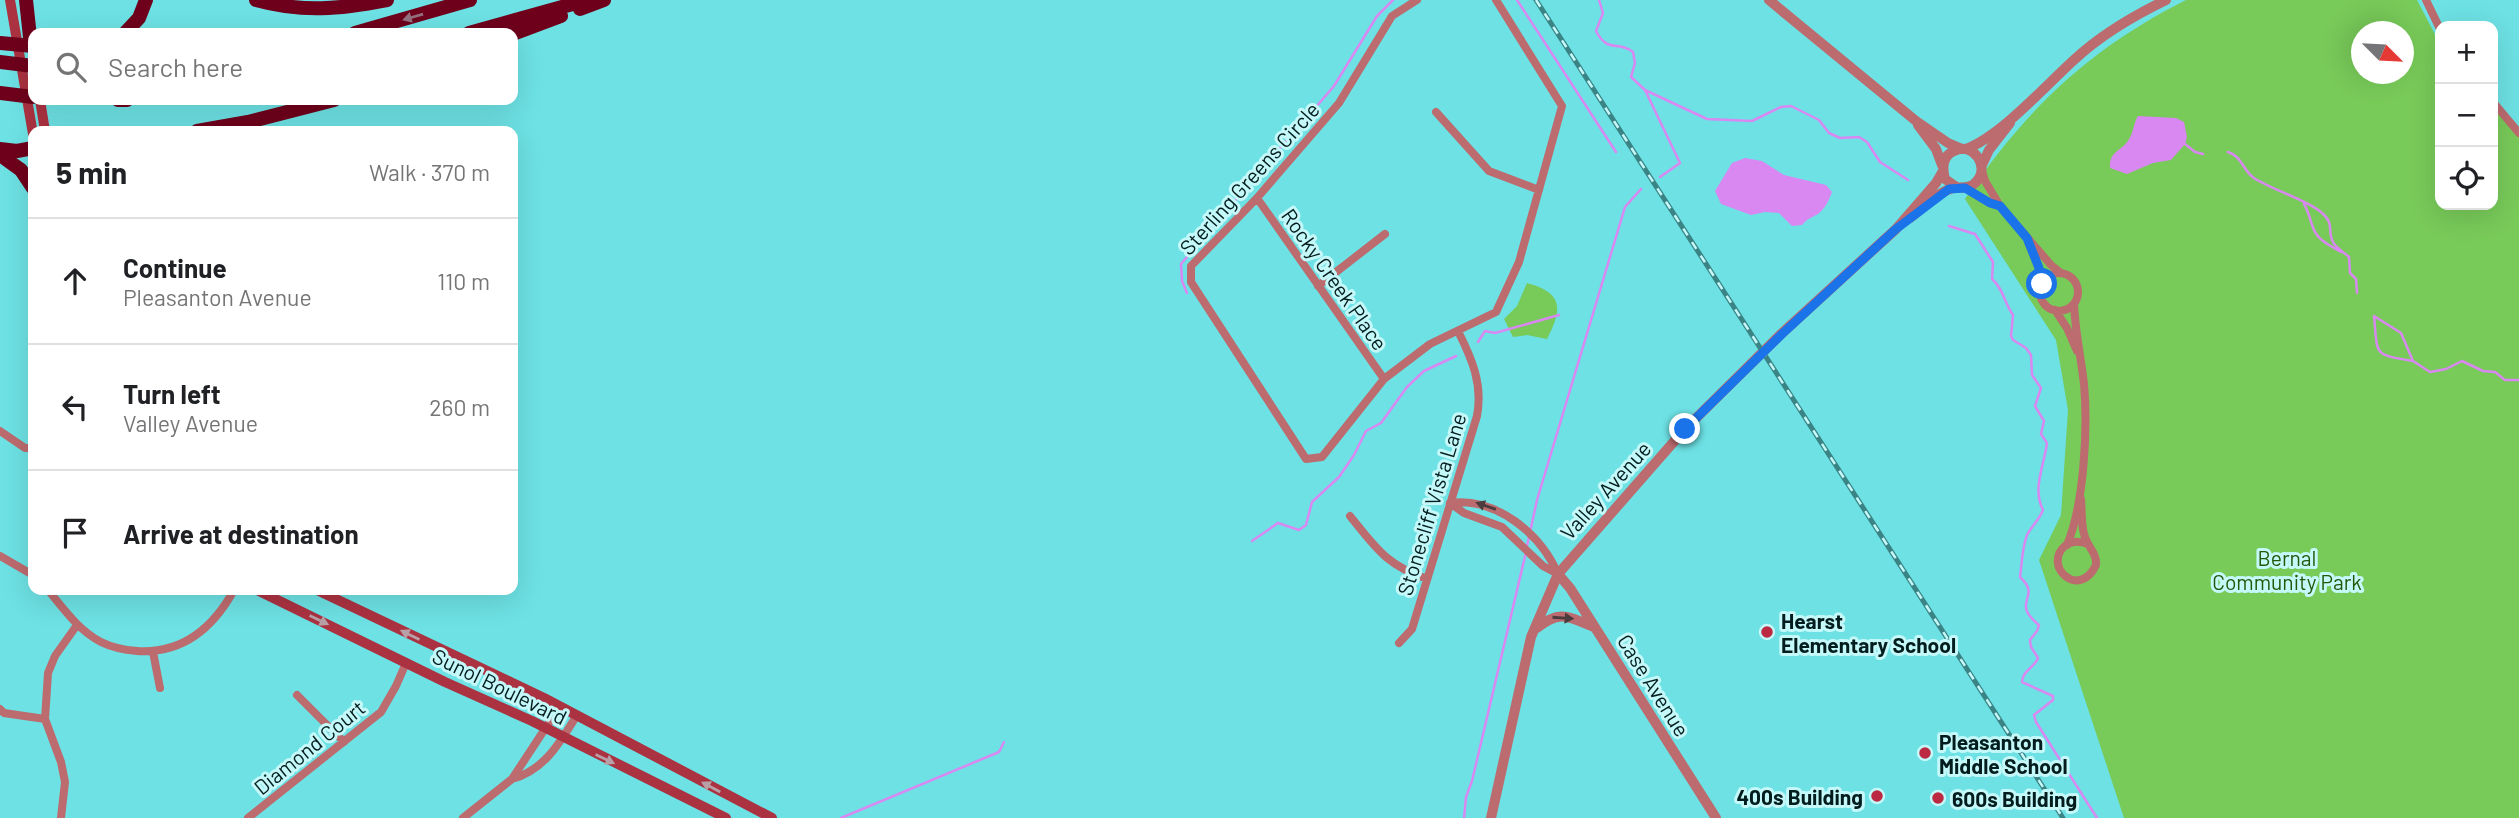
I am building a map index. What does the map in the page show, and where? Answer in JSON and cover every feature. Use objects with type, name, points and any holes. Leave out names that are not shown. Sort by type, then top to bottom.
[{"type":"highway","points":[[24,0],[29,28]]},
{"type":"highway","points":[[130,28],[139,18],[146,0]]},
{"type":"highway","points":[[256,0],[288,7],[326,10],[387,0]]},
{"type":"highway","points":[[372,28],[470,0]]},
{"type":"highway","points":[[487,28],[587,0]]},
{"type":"highway","points":[[518,32],[604,0]]},
{"type":"highway","points":[[0,43],[28,41]]},
{"type":"highway","points":[[0,62],[28,65]]},
{"type":"highway","points":[[0,93],[28,96]]},
{"type":"highway","points":[[225,126],[314,105]]},
{"type":"highway","points":[[0,149],[28,149]]},
{"type":"highway","points":[[0,155],[21,170],[28,180]]},
{"type":"main road","points":[[10,0],[28,105]]},
{"type":"main road","points":[[28,105],[32,126]]},
{"type":"main road","points":[[41,105],[44,126]]},
{"type":"main road","name":"Sunol Boulevard","points":[[267,595],[726,818]]},
{"type":"main road","name":"Sunol Boulevard","points":[[327,595],[560,706],[772,818]]},
{"type":"street","name":"Sterling Greens Circle","points":[[1417,0],[1392,16],[1339,103],[1257,198],[1191,266],[1191,282],[1306,459],[1322,457],[1384,379],[1430,344],[1496,312],[1518,262],[1562,106],[1496,0]]},
{"type":"street","points":[[1769,0],[1916,121],[1948,143],[1976,154],[1985,181],[2000,206],[2061,273],[2072,278],[2077,284],[2079,293],[2074,304],[2067,310],[2054,310]]},
{"type":"street","points":[[1943,169],[1946,157],[1953,151],[1980,143],[2101,38],[2134,16],[2166,0]]},
{"type":"street","points":[[2426,0],[2436,21]]},
{"type":"street","points":[[1961,188],[1976,182],[1989,150],[2024,107]]},
{"type":"street","points":[[2498,108],[2519,134]]},
{"type":"street","points":[[1436,112],[1489,171],[1539,190]]},
{"type":"street","points":[[1916,121],[1936,149],[1945,179],[2000,206]]},
{"type":"street","name":"Valley Avenue","points":[[1896,229],[1936,183],[1943,169]]},
{"type":"street","name":"Valley Avenue","points":[[1491,818],[1534,631],[1558,574],[1685,429],[1782,334],[1896,229],[1944,192],[1961,188]]},
{"type":"street","name":"Rocky Creek Place","points":[[1257,198],[1384,379]]},
{"type":"street","points":[[1318,286],[1385,233]]},
{"type":"street","points":[[2027,238],[2039,268],[2042,301],[2054,310],[2067,328],[2081,360]]},
{"type":"street","points":[[2042,284],[2050,275],[2061,273]]},
{"type":"street","points":[[2074,304],[2084,386],[2084,423],[2080,486],[2073,528],[2067,545],[2059,554],[2059,567],[2066,578],[2078,581],[2087,578],[2096,565],[2094,552],[2088,544],[2083,528],[2080,486]]},
{"type":"street","name":"Stonecliff Vista Lane","points":[[1399,643],[1412,629],[1477,416],[1479,383],[1458,331]]},
{"type":"street","points":[[0,431],[28,448]]},
{"type":"street","name":"Case Avenue","points":[[1450,503],[1468,501],[1507,514],[1550,557],[1558,574]]},
{"type":"street","name":"Case Avenue","points":[[1450,503],[1464,513],[1511,533],[1570,588],[1716,818]]},
{"type":"street","points":[[1350,516],[1388,561],[1427,579]]},
{"type":"street","points":[[2067,545],[2076,541],[2088,544]]},
{"type":"street","points":[[0,556],[28,572]]},
{"type":"street","points":[[52,595],[76,625],[101,642],[121,650],[153,652],[177,647],[196,636],[218,617],[231,595]]},
{"type":"street","points":[[1534,631],[1548,618],[1556,615],[1572,618],[1594,628]]},
{"type":"street","points":[[61,818],[65,782],[61,762],[45,719],[48,673],[55,656],[76,625]]},
{"type":"street","points":[[153,652],[160,688]]},
{"type":"street","name":"Diamond Court","points":[[248,818],[381,712],[406,663]]},
{"type":"street","points":[[297,695],[344,742]]},
{"type":"street","points":[[463,818],[512,779],[560,706]]},
{"type":"street","points":[[0,709],[4,713],[45,719]]},
{"type":"street","points":[[512,779],[522,776],[555,752],[577,715]]},
{"type":"green space","name":"Bernal Community Park","points":[[2186,0],[2417,0],[2435,34],[2435,210],[2498,210],[2498,113],[2519,136],[2519,818],[2124,818],[2039,560],[2061,515],[2068,410],[2056,340],[1965,199],[2036,109],[2062,84],[2119,39]]},
{"type":"green space","points":[[1527,283],[1548,292],[1556,303],[1556,319],[1547,339],[1527,335],[1513,337],[1504,319],[1517,306]]},
{"type":"shaded area","points":[[2138,116],[2176,118],[2184,122],[2187,137],[2185,144],[2171,160],[2153,163],[2127,174],[2110,168],[2114,154],[2132,134]]},
{"type":"shaded area","points":[[1745,158],[1762,161],[1784,175],[1826,185],[1832,192],[1820,212],[1802,225],[1792,226],[1779,213],[1751,215],[1721,204],[1715,191],[1732,163]]},
{"type":"waterway","points":[[1298,128],[1334,86],[1377,16],[1393,0]]},
{"type":"waterway","points":[[1517,0],[1616,152]]},
{"type":"waterway","points":[[1599,0],[1603,13],[1596,31],[1609,45],[1633,52],[1635,63],[1631,77],[1645,90],[1707,119],[1752,121],[1781,107],[1791,106],[1819,120],[1829,133],[1840,138],[1859,137],[1867,142],[1880,162],[1908,180]]},
{"type":"waterway","points":[[1645,90],[1680,163],[1660,177]]},
{"type":"waterway","points":[[1187,293],[1182,281],[1181,264],[1286,141]]},
{"type":"waterway","points":[[2185,144],[2195,152],[2203,154]]},
{"type":"waterway","points":[[2228,152],[2233,154],[2254,178],[2309,204],[2326,217],[2333,242],[2349,257],[2350,273],[2356,279],[2357,293]]},
{"type":"waterway","points":[[1527,546],[1537,500],[1625,207],[1641,189]]},
{"type":"waterway","points":[[2304,204],[2316,234],[2341,252]]},
{"type":"waterway","points":[[1949,226],[1975,234],[1993,262],[1992,279],[2013,315],[2011,336],[2031,355],[2032,375],[2041,388],[2035,406],[2044,421],[2041,434],[2047,443],[2039,486],[2043,510],[2027,535],[2020,577],[2028,590],[2027,610],[2039,625],[2030,640],[2038,658],[2024,675],[2022,682],[2053,696],[2053,700],[2034,715],[2036,722],[2097,818]]},
{"type":"waterway","points":[[1478,342],[1485,331],[1495,333],[1559,315]]},
{"type":"waterway","points":[[2374,316],[2401,333],[2413,361],[2430,372],[2446,369],[2462,361],[2483,371],[2495,372],[2505,380],[2519,380]]},
{"type":"waterway","points":[[2374,316],[2377,346],[2380,351],[2390,357],[2413,361]]},
{"type":"waterway","points":[[1252,541],[1278,523],[1299,530],[1306,525],[1312,502],[1339,477],[1366,431],[1381,423],[1407,387],[1424,371],[1456,356]]},
{"type":"waterway","points":[[1464,818],[1466,797],[1526,552]]},
{"type":"waterway","points":[[841,818],[999,752],[1004,742]]},
{"type":"railway","points":[[1536,0],[2063,818]]},
{"type":"place","name":"Hearst Elementary School","points":[[1767,632]]},
{"type":"place","name":"Pleasanton Middle School","points":[[1925,753]]},
{"type":"place","name":"400s Building","points":[[1877,796]]},
{"type":"place","name":"600s Building","points":[[1938,798]]},
{"type":"route","points":[[1685,429],[1782,334],[1896,229],[1949,189],[1965,188],[2000,206],[2027,238],[2039,268],[2042,284]]}]
